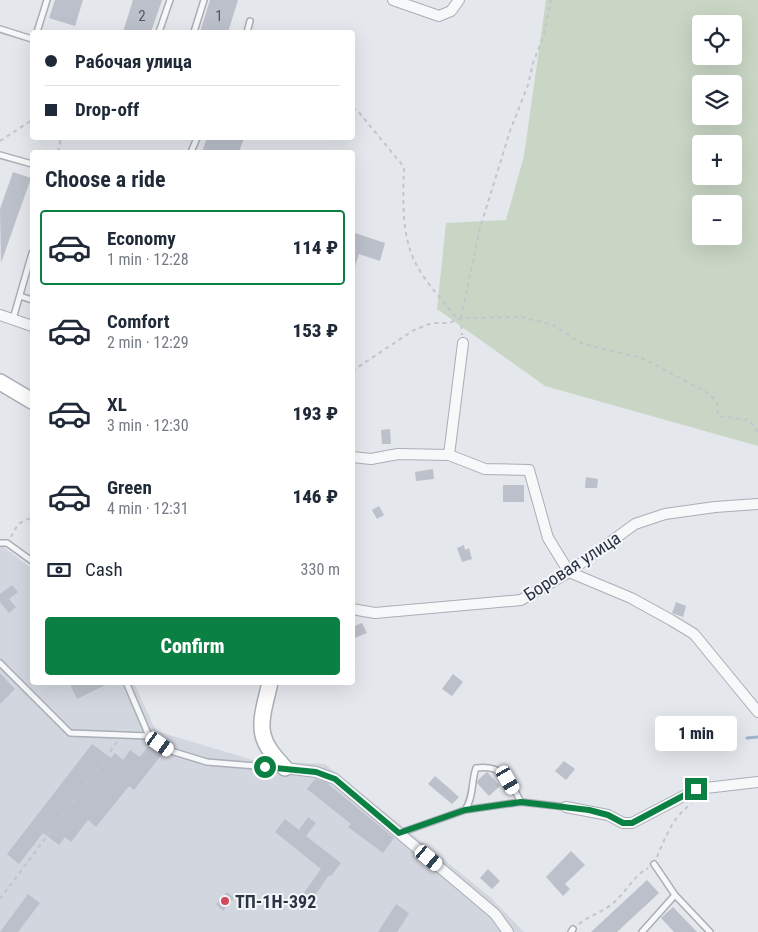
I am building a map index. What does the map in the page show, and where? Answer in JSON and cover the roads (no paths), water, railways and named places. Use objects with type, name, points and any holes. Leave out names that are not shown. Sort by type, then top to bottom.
[{"type":"street","points":[[393,0],[439,16],[451,11],[459,0]]},
{"type":"street","points":[[0,315],[30,325]]},
{"type":"street","points":[[449,455],[463,344]]},
{"type":"street","points":[[0,382],[30,400]]},
{"type":"street","points":[[355,457],[371,459],[398,454],[449,455],[485,468],[529,470],[548,538],[569,572],[631,598],[694,634],[758,712]]},
{"type":"street","name":"Боровая улица","points":[[355,610],[375,613],[521,600],[569,572],[635,524],[665,514],[715,507],[758,504]]},
{"type":"street","points":[[269,685],[263,717],[262,734],[270,751],[284,768],[316,772],[335,779],[495,914],[508,932]]},
{"type":"street","points":[[566,807],[608,815],[623,823],[632,823],[696,789],[753,782],[758,773]]},
{"type":"lane","points":[[38,30],[47,0]]},
{"type":"lane","points":[[161,30],[170,0]]},
{"type":"lane","points":[[195,30],[204,0]]},
{"type":"lane","points":[[248,30],[250,21]]},
{"type":"lane","points":[[0,29],[30,38]]},
{"type":"lane","points":[[0,155],[30,163]]},
{"type":"lane","points":[[13,319],[30,260]]},
{"type":"lane","points":[[20,296],[30,299]]},
{"type":"lane","points":[[0,543],[7,543],[30,560]]},
{"type":"lane","points":[[0,663],[70,733],[149,736]]},
{"type":"lane","points":[[127,685],[149,736],[171,752],[207,762],[284,768]]},
{"type":"lane","points":[[465,810],[471,802],[472,778],[476,768],[496,768],[508,780],[521,802]]},
{"type":"lane","points":[[399,833],[465,810],[521,802],[566,807]]},
{"type":"lane","points":[[654,864],[675,895],[710,932]]},
{"type":"lane","points":[[642,932],[675,895]]},
{"type":"lane","points":[[647,927],[652,932]]},
{"type":"waterway","points":[[747,738],[758,737]]},
{"type":"place","name":"ТП-1Н-392","points":[[225,901]]}]
